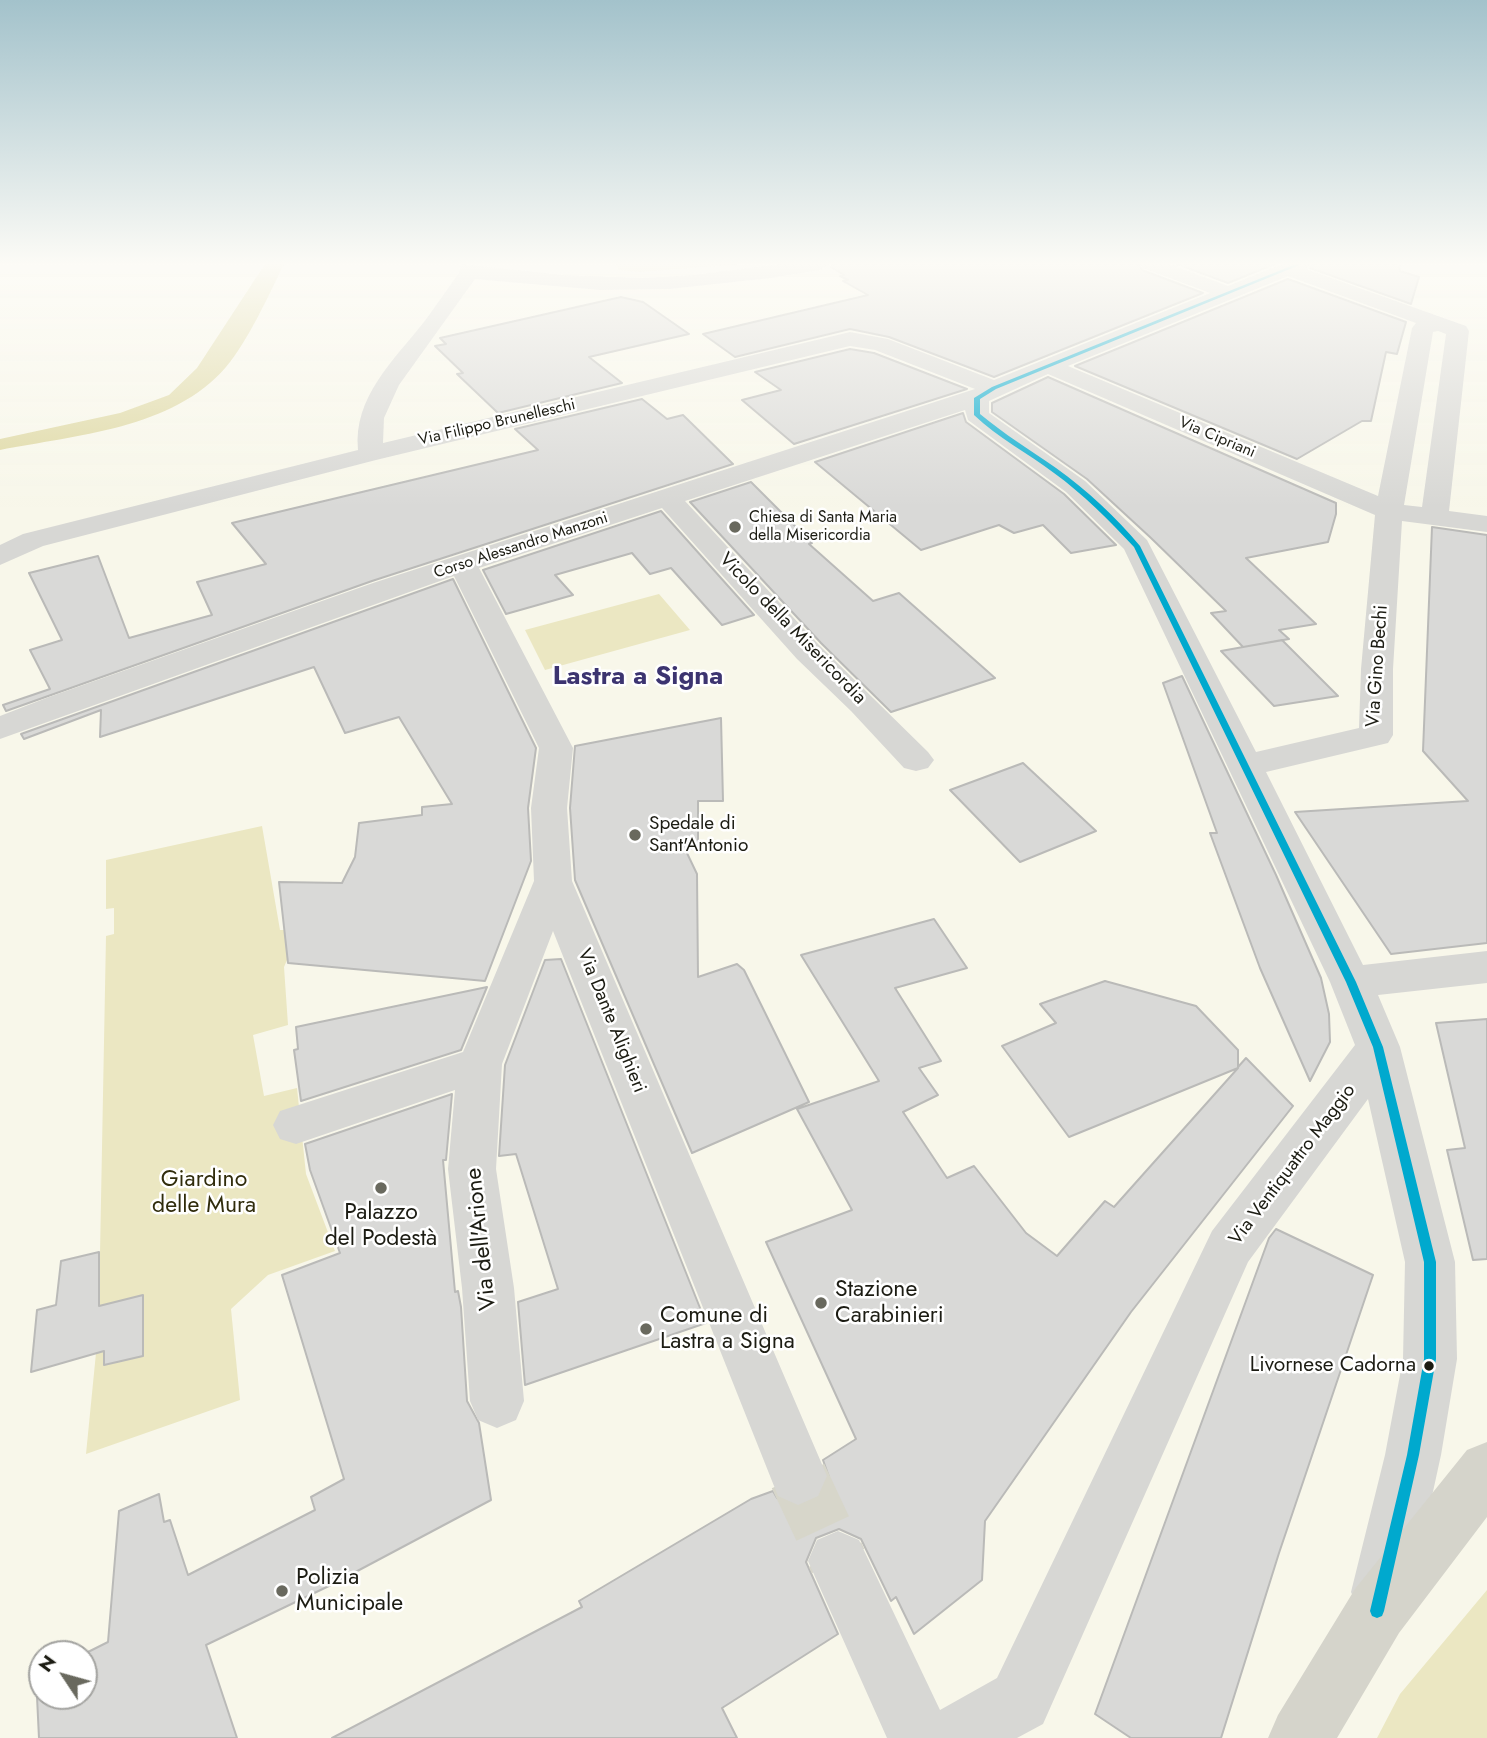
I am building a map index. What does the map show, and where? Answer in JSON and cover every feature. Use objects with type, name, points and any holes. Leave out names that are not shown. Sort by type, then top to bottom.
[{"type":"main road","points":[[1301,1738],[1377,1611],[1487,1470]]},
{"type":"street","points":[[371,454],[368,440],[378,402],[414,345]]},
{"type":"street","name":"Via Filippo Brunelleschi","points":[[0,555],[33,540],[371,454],[825,345]]},
{"type":"street","name":"Via Filippo Brunelleschi","points":[[882,345],[983,401]]},
{"type":"street","points":[[1095,345],[1046,365],[983,401],[1006,440],[1054,470],[1093,501],[1137,546],[1351,982],[1378,1046],[1430,1262],[1430,1359],[1413,1455],[1377,1611]]},
{"type":"street","name":"Via Gino Bechi","points":[[1245,766],[1376,734],[1377,669],[1389,511],[1420,345]]},
{"type":"street","points":[[1434,517],[1448,345]]},
{"type":"street","name":"Via Cipriani","points":[[1046,365],[1389,511]]},
{"type":"street","name":"Corso Alessandro Manzoni","points":[[0,728],[384,589],[983,401]]},
{"type":"street","name":"Vicolo della Misericordia","points":[[668,499],[808,652],[916,760]]},
{"type":"street","points":[[1389,511],[1487,524]]},
{"type":"street","name":"Via Dante Alighieri","points":[[462,564],[493,620],[556,748],[549,808],[553,881],[799,1476]]},
{"type":"street","name":"Via dell'Arione","points":[[497,1401],[488,1287],[472,1169],[480,1064],[553,881]]},
{"type":"street","points":[[1351,982],[1487,967]]},
{"type":"street","name":"Via Ventiquattro Maggio","points":[[954,1738],[1020,1701],[1230,1247],[1354,1083],[1378,1046]]},
{"type":"street","points":[[296,1125],[480,1064]]},
{"type":"street","points":[[838,1561],[920,1738]]},
{"type":"green space","points":[[659,594],[690,630],[545,670],[525,630]]},
{"type":"green space","name":"Giardino delle Mura","points":[[262,826],[280,930],[300,930],[284,967],[288,1025],[253,1035],[264,1096],[297,1088],[306,1174],[335,1251],[268,1275],[231,1309],[240,1400],[86,1454],[96,1353],[104,1351],[105,1365],[143,1356],[142,1295],[99,1306],[106,936],[114,934],[114,908],[106,909],[106,860]]},
{"type":"green space","points":[[1487,1590],[1487,1738],[1377,1738],[1400,1694]]},
{"type":"shaded area","points":[[212,345],[241,345],[226,367],[204,388],[151,417],[91,433],[0,450],[0,439],[120,413],[169,395],[197,368]]},
{"type":"building","points":[[641,345],[589,357],[622,383],[498,413],[457,374],[463,373],[435,346]]},
{"type":"building","points":[[718,345],[784,345],[735,357]]},
{"type":"building","points":[[910,345],[1073,345],[994,377]]},
{"type":"building","points":[[1126,345],[1400,345],[1397,354],[1386,352],[1371,421],[1362,421],[1297,459],[1075,366]]},
{"type":"building","points":[[850,349],[874,353],[967,389],[794,444],[742,400],[781,390],[755,372]]},
{"type":"building","points":[[1048,377],[1336,503],[1336,514],[1328,542],[1246,558],[1316,624],[1279,630],[1289,639],[1243,647],[1211,613],[1226,611],[1151,538],[1087,479],[992,412],[992,403]]},
{"type":"building","points":[[642,399],[667,419],[683,415],[733,464],[372,581],[6,711],[3,705],[50,689],[30,650],[62,640],[29,573],[98,556],[129,638],[212,615],[197,582],[266,564],[232,523],[538,450],[515,429]]},
{"type":"building","points":[[963,413],[966,422],[1064,494],[1116,545],[1071,553],[1043,525],[1014,533],[999,525],[921,550],[815,462]]},
{"type":"building","points":[[751,482],[812,543],[809,544],[873,601],[899,593],[995,678],[891,712],[821,643],[690,502]]},
{"type":"building","points":[[661,511],[754,615],[722,625],[671,568],[650,574],[632,553],[555,575],[573,595],[506,614],[483,570]]},
{"type":"building","points":[[1432,527],[1487,535],[1487,943],[1391,954],[1295,812],[1468,801],[1423,751]]},
{"type":"building","points":[[453,579],[536,748],[528,808],[531,861],[485,981],[288,963],[279,882],[342,883],[355,857],[359,823],[422,815],[422,807],[452,804],[399,717],[345,733],[314,667],[100,737],[101,710],[24,739],[21,734]]},
{"type":"building","points":[[1282,640],[1338,696],[1274,706],[1221,651]]},
{"type":"building","points":[[1182,676],[1276,875],[1321,978],[1329,1014],[1330,1042],[1310,1081],[1260,968],[1210,833],[1217,833],[1163,683]]},
{"type":"building","points":[[721,718],[723,801],[698,801],[698,845],[686,851],[697,874],[698,977],[737,964],[744,970],[809,1102],[692,1153],[575,880],[570,808],[575,746]]},
{"type":"building","points":[[1023,763],[1096,831],[1020,862],[950,790]]},
{"type":"building","points":[[934,919],[967,968],[895,988],[941,1061],[919,1068],[938,1095],[903,1112],[947,1178],[974,1166],[1026,1233],[1057,1256],[1105,1201],[1114,1207],[1238,1068],[1069,1137],[1002,1046],[1056,1023],[1040,1004],[1105,981],[1196,1006],[1238,1050],[1238,1067],[1246,1058],[1293,1106],[1131,1312],[985,1521],[982,1580],[914,1634],[896,1597],[891,1601],[861,1539],[839,1529],[816,1538],[806,1562],[838,1634],[722,1708],[737,1738],[332,1738],[582,1607],[579,1601],[751,1499],[773,1491],[777,1498],[799,1507],[820,1497],[829,1477],[823,1460],[856,1439],[766,1242],[852,1210],[797,1109],[879,1081],[801,955]]},
{"type":"building","points":[[561,959],[706,1323],[525,1385],[518,1302],[558,1289],[516,1154],[499,1156],[505,1065],[545,960]]},
{"type":"building","points":[[487,987],[461,1050],[301,1101],[294,1050],[298,1049],[296,1027]]},
{"type":"building","points":[[1487,1019],[1487,1259],[1473,1260],[1447,1150],[1465,1148],[1436,1023]]},
{"type":"building","points":[[452,1094],[446,1160],[443,1160],[455,1292],[458,1291],[461,1307],[467,1401],[479,1423],[491,1500],[331,1585],[206,1645],[237,1738],[39,1738],[38,1710],[98,1710],[98,1647],[108,1642],[119,1511],[159,1494],[164,1522],[170,1520],[188,1575],[315,1510],[311,1497],[344,1479],[282,1275],[340,1253],[310,1170],[305,1144]]},
{"type":"building","points":[[1276,1229],[1373,1275],[1279,1553],[1221,1738],[1131,1738],[1095,1714],[1269,1238]]},
{"type":"building","points":[[99,1252],[99,1306],[143,1295],[143,1356],[104,1365],[104,1351],[31,1372],[37,1310],[56,1305],[61,1261]]},
{"type":"tunnel","points":[[798,1476],[838,1561]]},
{"type":"transit line","points":[[1100,345],[994,388],[977,398],[977,415],[1076,486],[1137,546],[1351,982],[1378,1047],[1430,1262],[1430,1359],[1413,1455],[1377,1611]]},
{"type":"place","name":"Chiesa di Santa Maria della Misericordia","points":[[735,527]]},
{"type":"place","name":"Spedale di Sant'Antonio","points":[[635,835]]},
{"type":"place","name":"Palazzo del Podestà","points":[[381,1188]]},
{"type":"place","name":"Stazione Carabinieri","points":[[821,1303]]},
{"type":"place","name":"Comune di Lastra a Signa","points":[[646,1329]]},
{"type":"place","name":"Livornese Cadorna","points":[[1429,1366]]},
{"type":"place","name":"Polizia Municipale","points":[[282,1591]]},
{"type":"district","name":"Lastra a Signa","points":[[638,678]]}]
